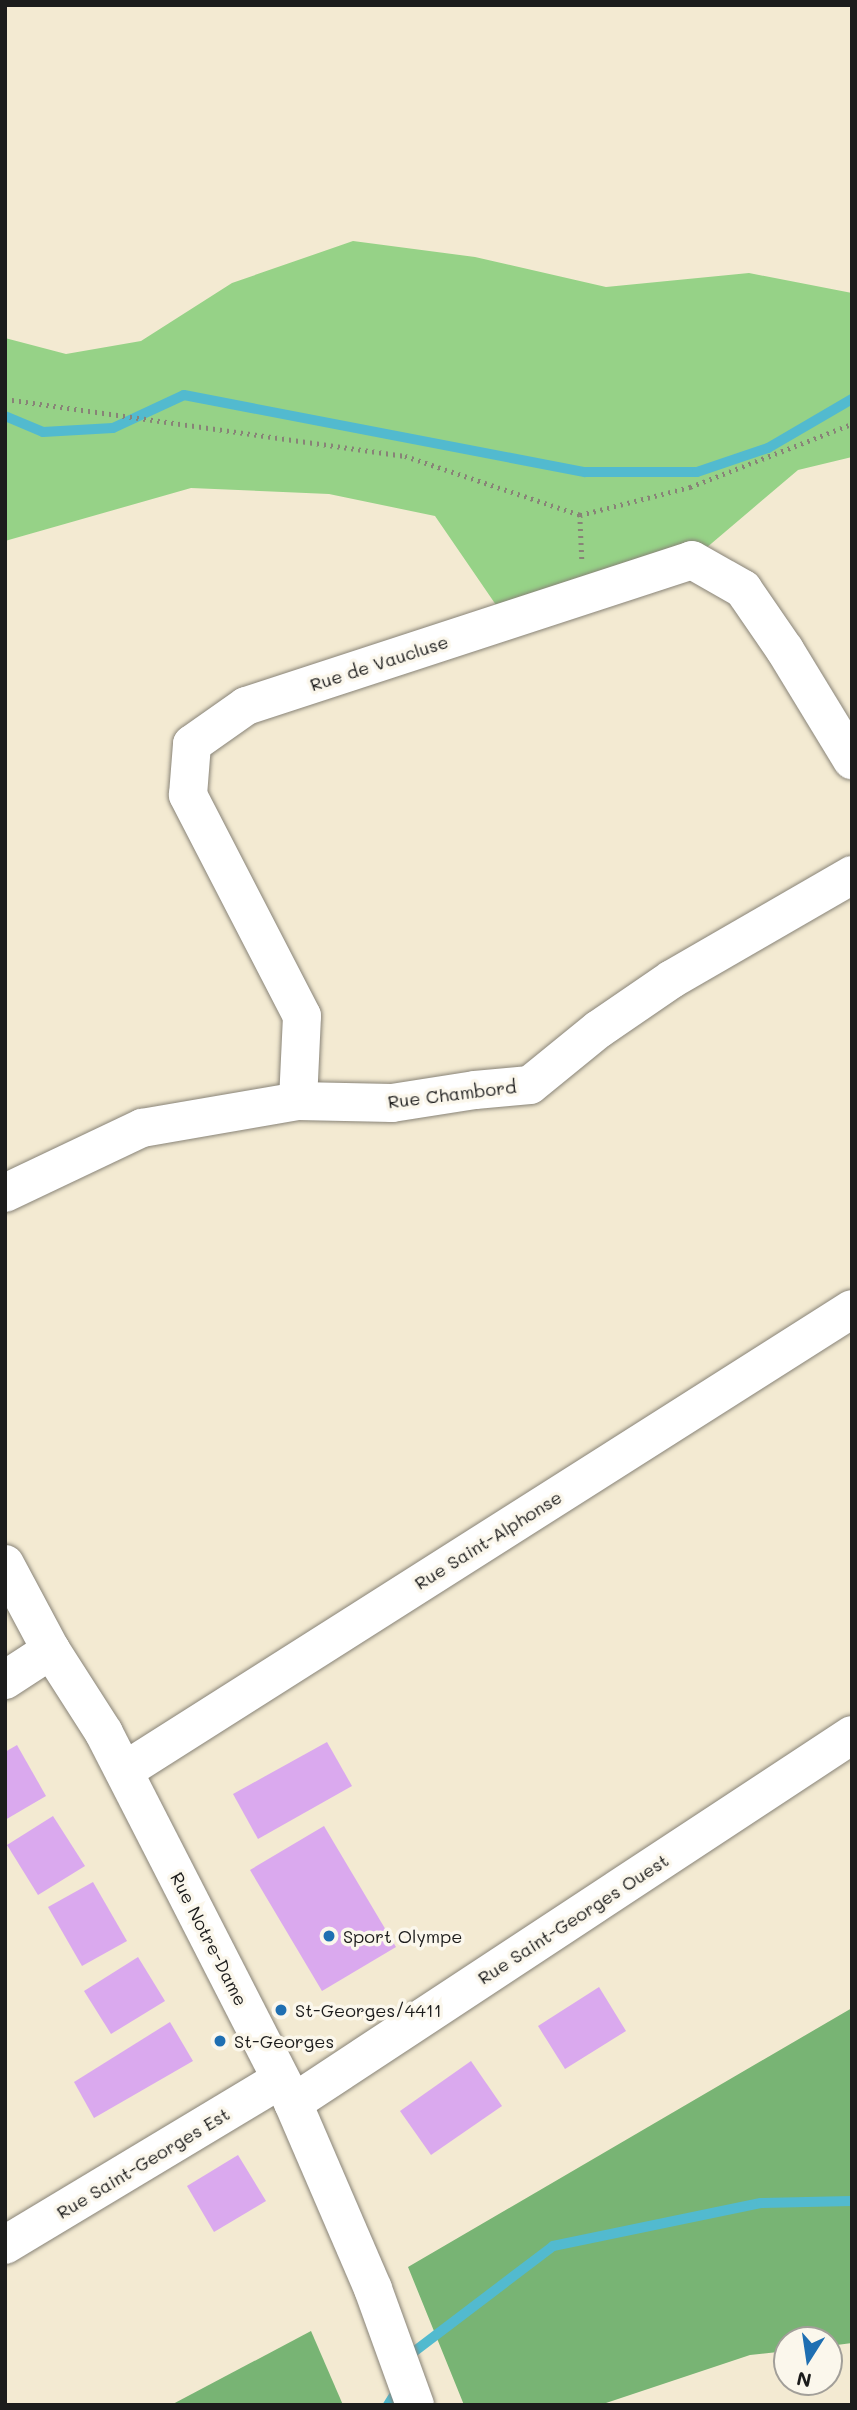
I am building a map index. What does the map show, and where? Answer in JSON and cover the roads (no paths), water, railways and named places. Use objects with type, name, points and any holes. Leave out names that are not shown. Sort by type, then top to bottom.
[{"type":"street","name":"Rue de Vaucluse","points":[[298,1101],[302,1016],[188,795],[192,744],[246,706],[692,561],[743,589],[785,650],[852,760]]},
{"type":"street","name":"Rue Chambord","points":[[5,1194],[142,1128],[298,1101],[392,1103],[475,1090],[530,1085],[599,1029],[672,979],[852,875]]},
{"type":"street","name":"Rue Saint-Alphonse","points":[[124,1772],[852,1309]]},
{"type":"street","name":"Rue Notre-Dame","points":[[5,1564],[51,1650],[104,1733],[287,2092],[373,2290],[415,2405]]},
{"type":"street","points":[[5,1680],[51,1650]]},
{"type":"street","name":"Rue Saint-Georges Ouest","points":[[287,2092],[852,1735]]},
{"type":"street","name":"Rue Saint-Georges Est","points":[[5,2245],[287,2092]]},
{"type":"waterway","points":[[5,416],[43,432],[113,428],[184,395],[585,472],[697,472],[768,448],[852,399]]},
{"type":"waterway","points":[[407,2357],[553,2246],[761,2203],[852,2201]]},
{"type":"waterway","points":[[388,2405],[398,2389]]},
{"type":"place","name":"Sport Olympe","points":[[329,1936]]},
{"type":"place","name":"St-Georges/4411","points":[[281,2010]]},
{"type":"place","name":"St-Georges","points":[[220,2041]]}]
